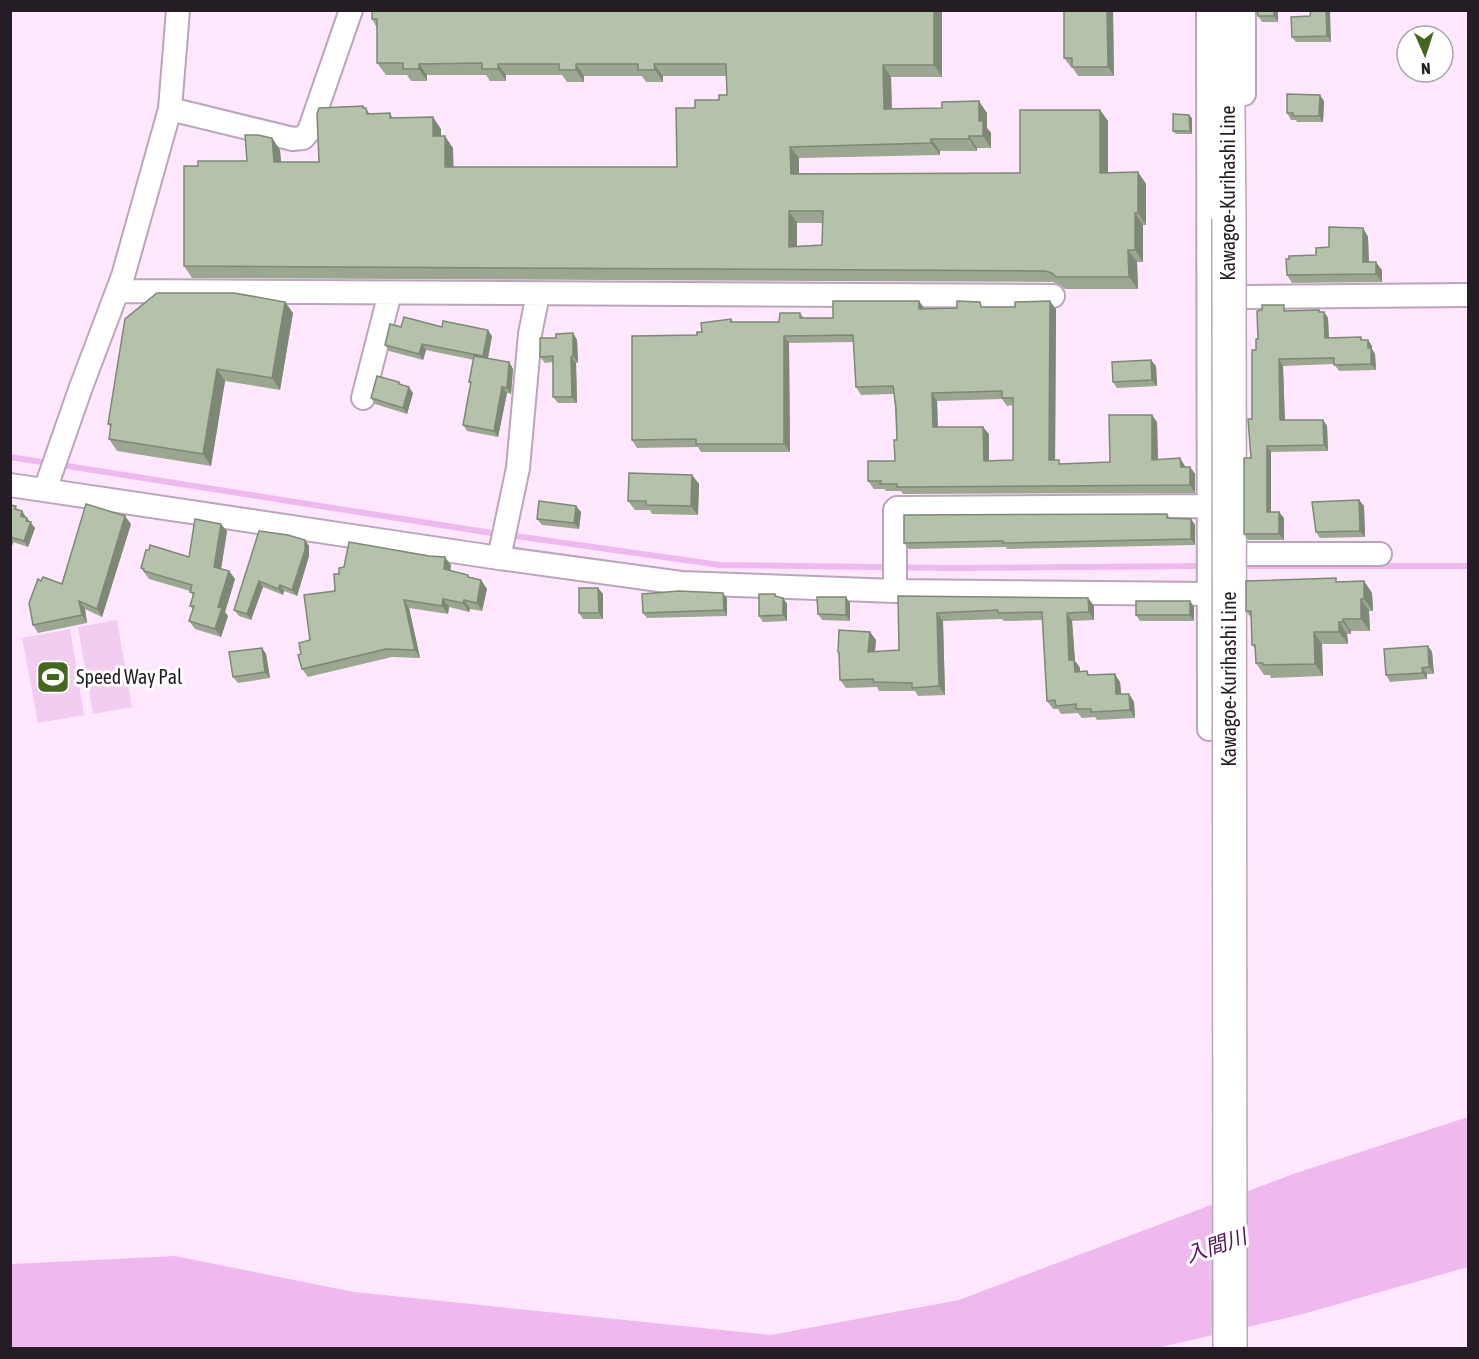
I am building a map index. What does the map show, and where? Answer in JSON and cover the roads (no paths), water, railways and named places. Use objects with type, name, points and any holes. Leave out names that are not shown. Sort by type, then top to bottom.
[{"type":"main road","name":"Kawagoe-Kurihashi Line","points":[[1227,10],[1230,1348]]},
{"type":"street","points":[[45,490],[81,387],[119,291],[170,109],[178,10]]},
{"type":"street","points":[[170,109],[293,139],[303,138],[309,131],[351,10]]},
{"type":"street","points":[[1208,10],[1209,729]]},
{"type":"street","points":[[1208,460],[1236,433],[1243,416],[1244,10]]},
{"type":"street","points":[[119,291],[1053,296]]},
{"type":"street","points":[[363,398],[390,293]]},
{"type":"street","points":[[499,558],[518,468],[530,334],[538,294]]},
{"type":"street","points":[[1245,297],[1468,295]]},
{"type":"street","points":[[10,485],[681,583],[896,591],[1210,594]]},
{"type":"street","points":[[896,591],[895,510],[897,508],[1209,506]]},
{"type":"street","points":[[1210,554],[1380,554]]},
{"type":"water","name":"入間川","points":[[1468,1117],[1468,1267],[1303,1314],[1157,1348],[11,1348],[11,1264],[175,1256],[354,1292],[771,1335],[959,1300],[1293,1174]]},
{"type":"waterway","points":[[10,457],[498,534]]},
{"type":"waterway","points":[[508,535],[720,565],[951,568],[1204,566]]},
{"type":"waterway","points":[[1238,566],[1468,566]]},
{"type":"place","name":"Speed Way Pal","points":[[53,677]]}]
